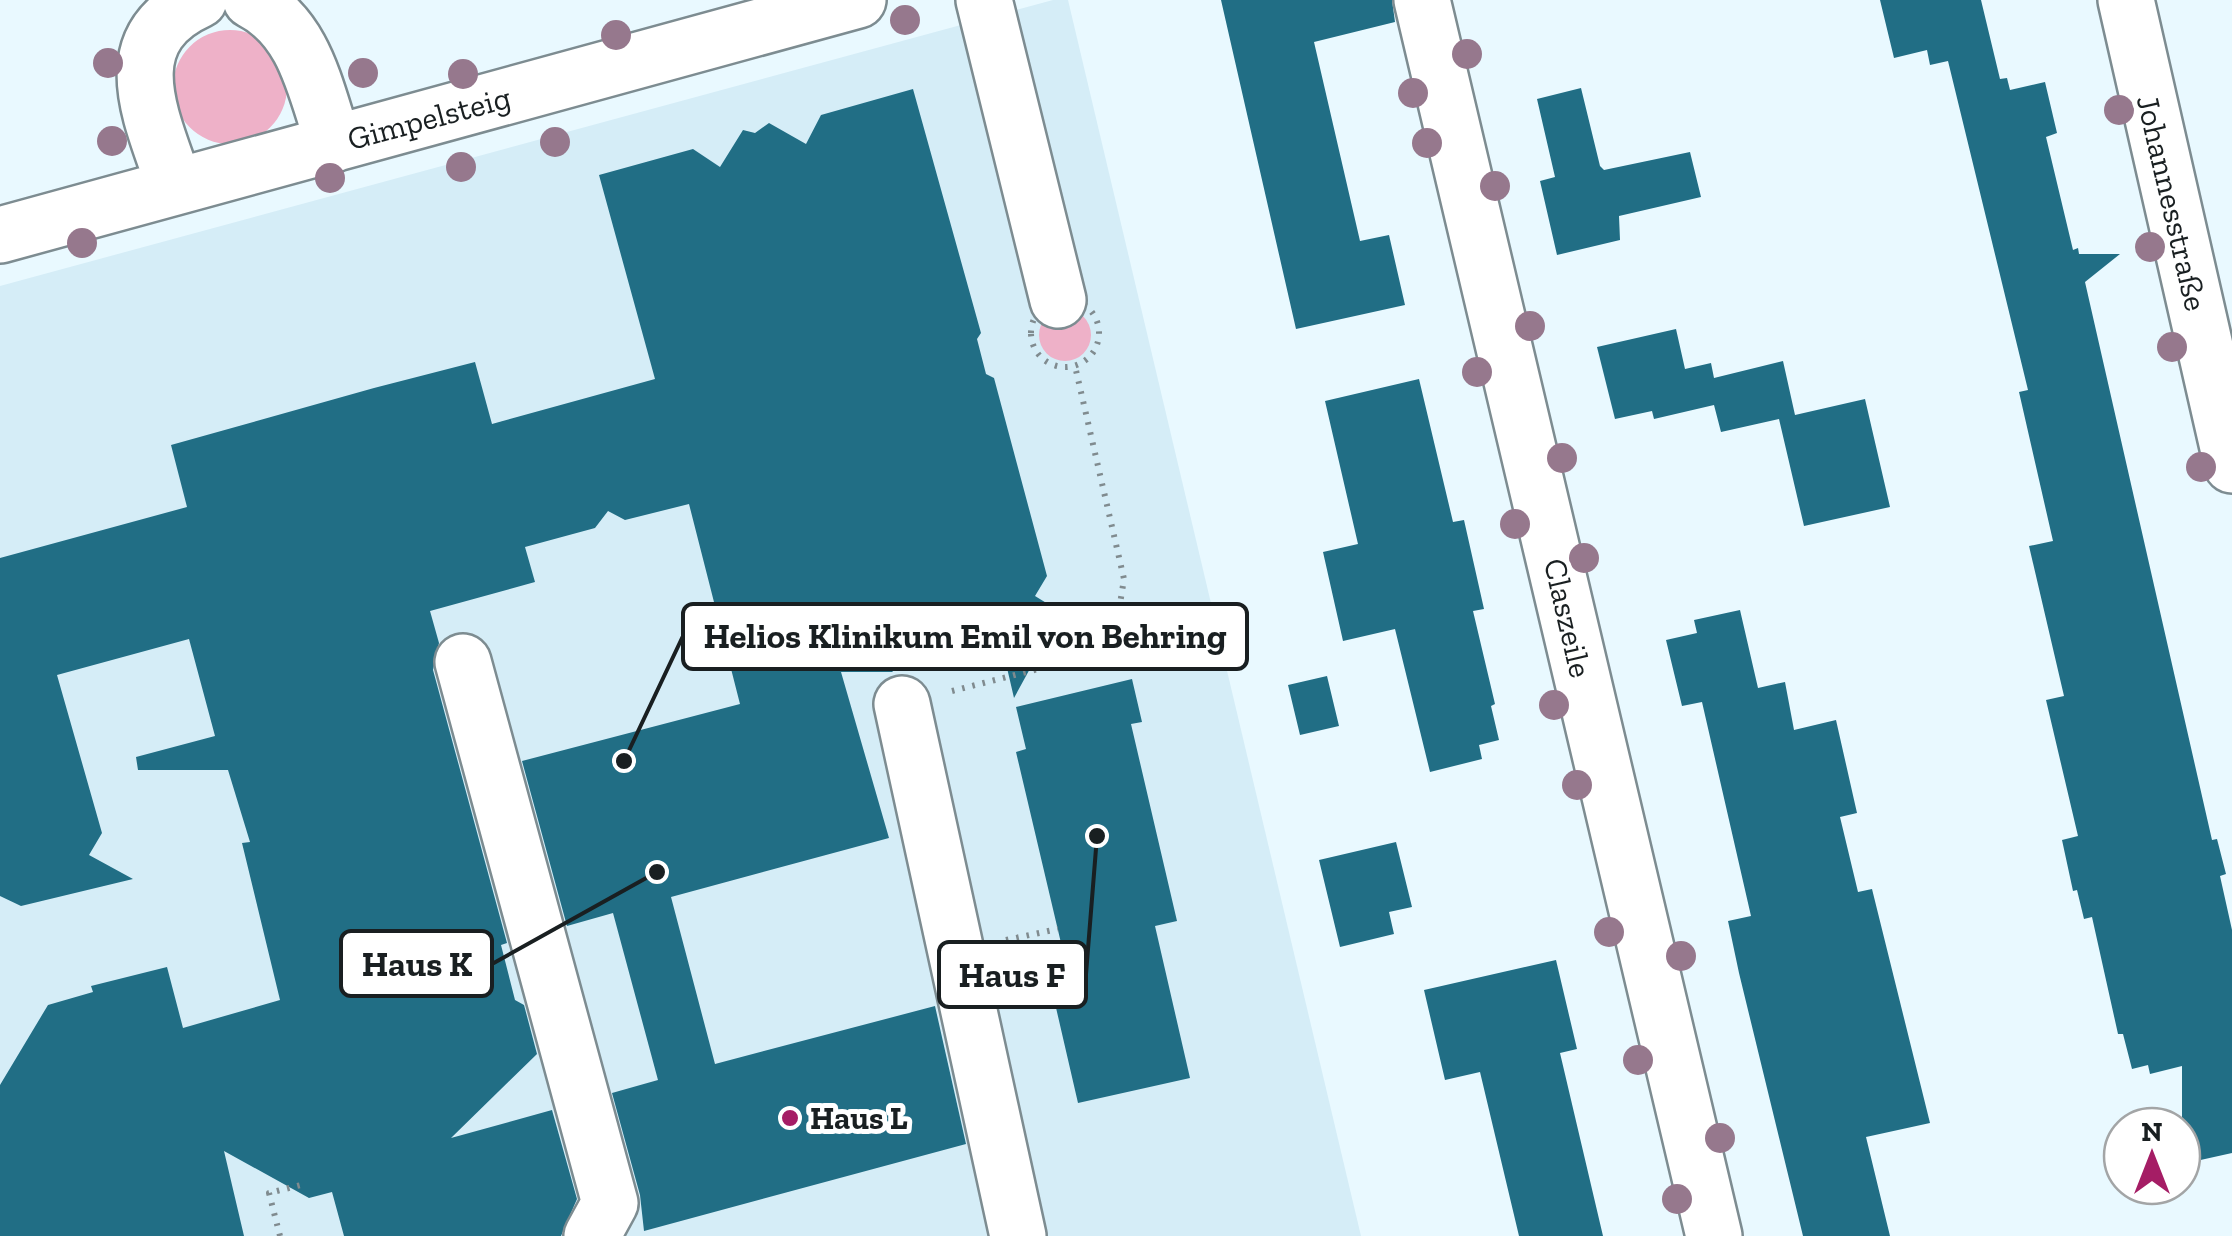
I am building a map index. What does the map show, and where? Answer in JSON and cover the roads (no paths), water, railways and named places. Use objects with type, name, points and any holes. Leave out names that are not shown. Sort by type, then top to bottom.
[{"type":"street","points":[[175,187],[146,99],[143,74],[148,48],[160,27],[179,10],[199,0]]},
{"type":"street","points":[[251,0],[274,13],[292,31],[334,144]]},
{"type":"street","name":"Gimpelsteig","points":[[0,235],[858,0]]},
{"type":"street","points":[[984,0],[1058,300]]},
{"type":"street","name":"Claszeile","points":[[1422,0],[1714,1236]]},
{"type":"street","name":"Johannesstraße","points":[[2126,0],[2232,464]]},
{"type":"street","points":[[463,662],[610,1203],[592,1236]]},
{"type":"street","points":[[902,704],[1018,1236]]},
{"type":"place","name":"Helios Klinikum Emil von Behring","points":[[624,761]]},
{"type":"place","name":"Haus F","points":[[1097,836]]},
{"type":"place","name":"Haus K","points":[[657,872]]},
{"type":"place","name":"Haus L","points":[[790,1118]]}]
